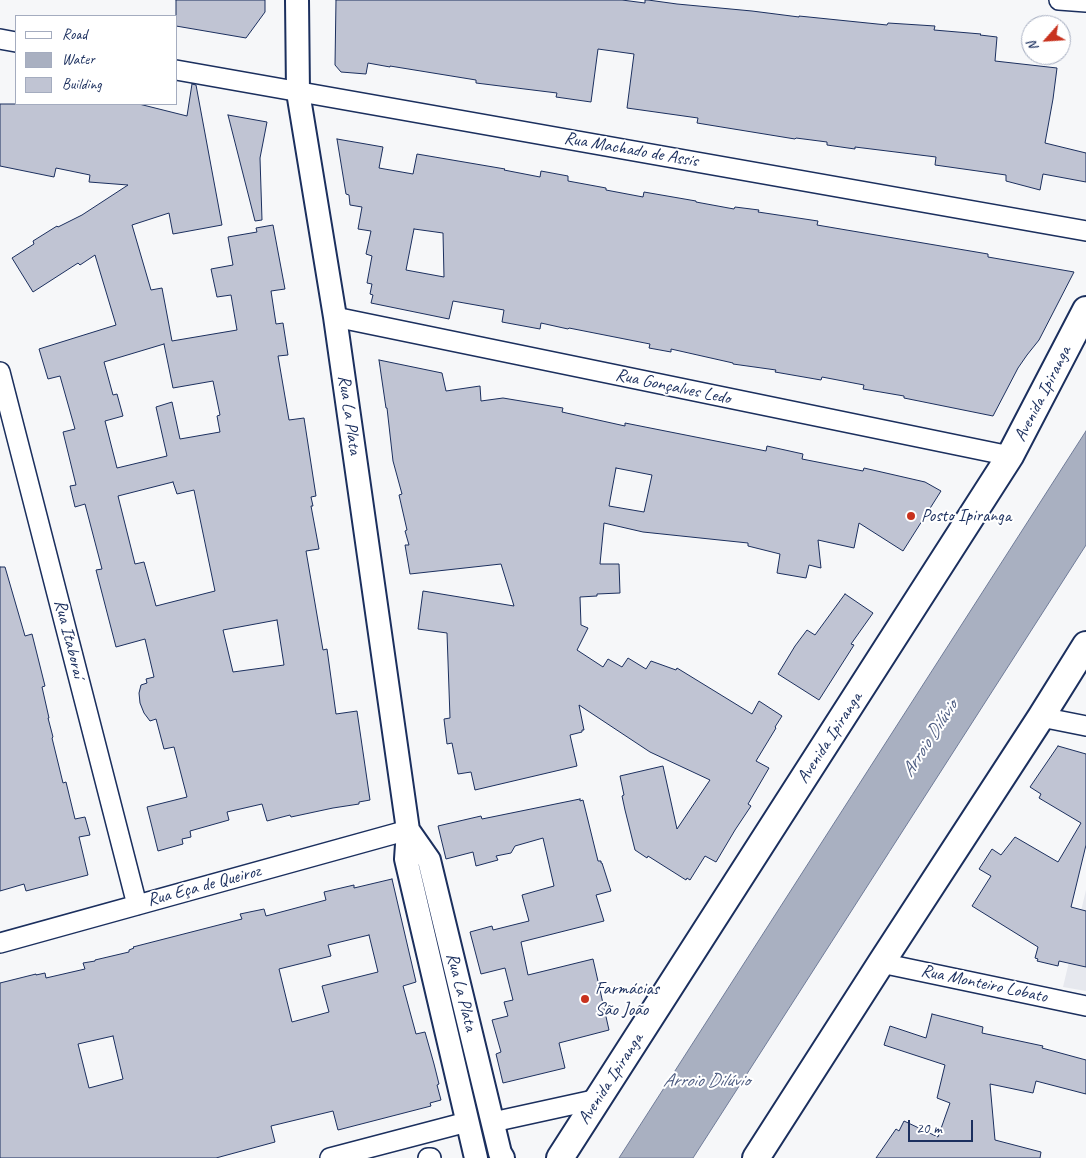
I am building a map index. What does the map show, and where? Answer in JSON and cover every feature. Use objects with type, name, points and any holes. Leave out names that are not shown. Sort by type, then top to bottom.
[{"type":"main road","name":"Avenida Ipiranga","points":[[560,1158],[1010,456],[1086,310]]},
{"type":"main road","points":[[756,1158],[1086,645]]},
{"type":"street","name":"Rua La Plata","points":[[297,0],[298,92],[335,317],[408,830],[406,859],[476,1158]]},
{"type":"street","points":[[1059,0],[1086,2]]},
{"type":"street","points":[[0,39],[15,42]]},
{"type":"street","name":"Rua Machado de Assis","points":[[178,70],[1086,231]]},
{"type":"street","name":"Rua Gonçalves Ledo","points":[[335,317],[1010,456]]},
{"type":"street","name":"Rua Itaboraí","points":[[0,372],[137,905]]},
{"type":"street","points":[[1041,717],[1086,726]]},
{"type":"street","name":"Rua La Plata","points":[[408,830],[429,860],[500,1153],[503,1158]]},
{"type":"street","name":"Rua Eça de Queiroz","points":[[0,943],[408,830]]},
{"type":"street","name":"Rua Monteiro Lobato","points":[[881,963],[1086,1006]]},
{"type":"street","points":[[493,1122],[598,1099]]},
{"type":"street","points":[[330,1158],[467,1122]]},
{"type":"shaded area","points":[[1086,890],[1086,991],[1063,987]]},
{"type":"water","name":"Arroio Dilúvio","points":[[1086,431],[1086,545],[693,1158],[619,1158]]},
{"type":"building","points":[[176,0],[265,0],[265,12],[246,38],[178,26],[178,15],[176,15]]},
{"type":"building","points":[[336,0],[622,0],[645,3],[645,0],[648,0],[887,25],[888,23],[935,26],[934,30],[997,37],[995,61],[1057,68],[1045,143],[1086,153],[1086,182],[1043,174],[1040,190],[1006,181],[1006,175],[935,165],[936,157],[827,145],[827,142],[795,139],[697,123],[698,118],[627,108],[634,54],[598,49],[591,102],[556,97],[557,93],[476,83],[476,80],[390,66],[368,63],[366,74],[341,72],[335,65]]},
{"type":"building","points":[[192,84],[196,85],[222,225],[173,234],[169,213],[132,225],[151,290],[162,288],[172,341],[237,330],[231,295],[217,297],[211,269],[233,265],[228,237],[257,232],[256,228],[273,225],[285,289],[271,291],[276,324],[283,323],[288,355],[278,356],[289,420],[304,418],[316,496],[311,497],[313,506],[311,506],[319,549],[306,551],[323,650],[327,649],[336,714],[357,711],[370,800],[359,802],[359,804],[291,817],[290,815],[267,821],[262,804],[227,812],[229,820],[190,831],[191,837],[182,839],[183,844],[158,851],[147,807],[187,797],[174,747],[164,749],[156,719],[150,721],[140,703],[139,693],[141,685],[147,683],[146,679],[154,677],[145,639],[116,647],[96,570],[102,569],[85,504],[75,507],[70,486],[76,485],[63,432],[75,429],[60,376],[48,379],[39,349],[116,325],[95,255],[80,265],[78,263],[33,292],[12,258],[34,244],[33,241],[57,226],[82,215],[128,185],[89,182],[90,175],[56,168],[54,177],[0,166],[0,104],[143,105],[187,116]],"holes":[[[164,344],[173,388],[213,381],[220,415],[217,416],[220,432],[180,439],[172,402],[156,407],[167,456],[117,468],[105,421],[123,416],[117,394],[113,395],[104,362]],[[173,482],[177,494],[194,490],[215,591],[156,606],[144,562],[135,564],[118,496]],[[277,620],[284,665],[233,672],[223,630]]]},
{"type":"building","points":[[228,115],[267,122],[260,158],[262,220],[255,221]]},
{"type":"building","points":[[337,139],[383,147],[379,168],[413,174],[417,154],[540,177],[541,171],[568,176],[568,181],[606,188],[606,190],[643,197],[644,192],[734,209],[735,207],[759,210],[758,212],[818,221],[817,225],[988,254],[988,257],[1074,272],[1039,340],[1018,368],[993,416],[863,389],[864,385],[822,377],[821,380],[775,372],[776,370],[733,364],[671,349],[671,352],[649,348],[650,344],[569,328],[541,323],[540,329],[502,322],[504,310],[453,301],[449,319],[371,303],[373,295],[370,294],[372,284],[367,283],[372,256],[366,254],[371,231],[358,229],[362,207],[350,205],[349,195],[346,194]],"holes":[[[414,229],[443,233],[444,277],[406,270]]]},
{"type":"building","points":[[379,360],[442,373],[446,391],[480,386],[481,401],[503,398],[563,408],[562,412],[625,426],[625,423],[766,451],[767,446],[803,454],[802,459],[863,471],[864,468],[925,482],[941,491],[903,551],[859,523],[854,548],[818,540],[821,568],[809,565],[806,578],[777,573],[780,554],[748,546],[748,543],[643,532],[604,523],[600,564],[619,564],[620,593],[580,597],[581,625],[588,628],[577,650],[603,667],[608,659],[622,667],[628,658],[646,669],[651,661],[676,670],[677,668],[752,714],[759,701],[782,716],[756,761],[769,768],[748,804],[751,806],[716,862],[705,856],[690,880],[687,878],[686,880],[635,850],[622,796],[624,795],[620,776],[663,766],[677,829],[710,780],[650,752],[579,705],[584,730],[570,735],[577,766],[475,790],[471,772],[458,774],[452,743],[447,744],[444,719],[450,718],[447,633],[418,629],[423,591],[514,606],[501,564],[410,574],[405,545],[409,545],[405,531],[407,530],[399,495],[402,494],[393,461]],"holes":[[[616,468],[652,475],[644,512],[609,506]]]},
{"type":"building","points":[[0,567],[5,567],[25,636],[32,634],[45,686],[42,687],[52,738],[63,783],[66,782],[75,819],[85,817],[90,835],[79,837],[88,875],[26,891],[24,884],[0,891]]},
{"type":"building","points":[[845,594],[873,613],[851,644],[854,645],[819,700],[778,674],[807,630],[815,635]]},
{"type":"building","points":[[1058,746],[1086,754],[1086,845],[1071,907],[1086,911],[1086,967],[1059,961],[1058,966],[1037,961],[1038,959],[1035,958],[1038,947],[972,906],[991,876],[979,869],[992,849],[1001,855],[1015,837],[1058,862],[1081,823],[1039,798],[1041,794],[1030,787]]},
{"type":"building","points":[[580,799],[580,801],[583,800],[598,861],[602,863],[611,891],[596,895],[604,921],[521,942],[528,975],[593,959],[609,1030],[559,1043],[565,1068],[503,1083],[496,1054],[501,1052],[492,1020],[508,1016],[504,1002],[513,1000],[505,968],[481,974],[470,932],[492,926],[493,930],[529,921],[522,895],[554,886],[543,838],[515,846],[511,853],[496,856],[498,860],[476,866],[473,852],[446,859],[438,826],[481,816],[482,819]]},
{"type":"building","points":[[392,879],[416,982],[403,986],[416,1034],[425,1032],[439,1084],[437,1085],[441,1100],[430,1103],[431,1106],[338,1130],[333,1111],[271,1126],[275,1142],[216,1158],[0,1158],[0,983],[36,974],[45,973],[46,978],[85,969],[83,963],[129,952],[133,947],[242,919],[240,914],[264,909],[266,916],[326,900],[324,892],[354,885],[354,888]],"holes":[[[369,935],[378,972],[322,986],[329,1012],[292,1022],[279,969],[331,956],[328,945]],[[113,1036],[123,1079],[89,1088],[78,1044]]]},
{"type":"building","points":[[932,1014],[983,1027],[982,1033],[1043,1046],[1042,1048],[1086,1060],[1086,1094],[1036,1081],[1033,1093],[990,1084],[995,1140],[1041,1152],[1040,1158],[876,1158],[896,1129],[899,1131],[904,1121],[938,1137],[950,1103],[937,1098],[945,1065],[884,1045],[890,1026],[926,1038]]},
{"type":"place","name":"Posto Ipiranga","points":[[911,516]]},
{"type":"place","name":"Farmácias São João","points":[[585,999]]}]
